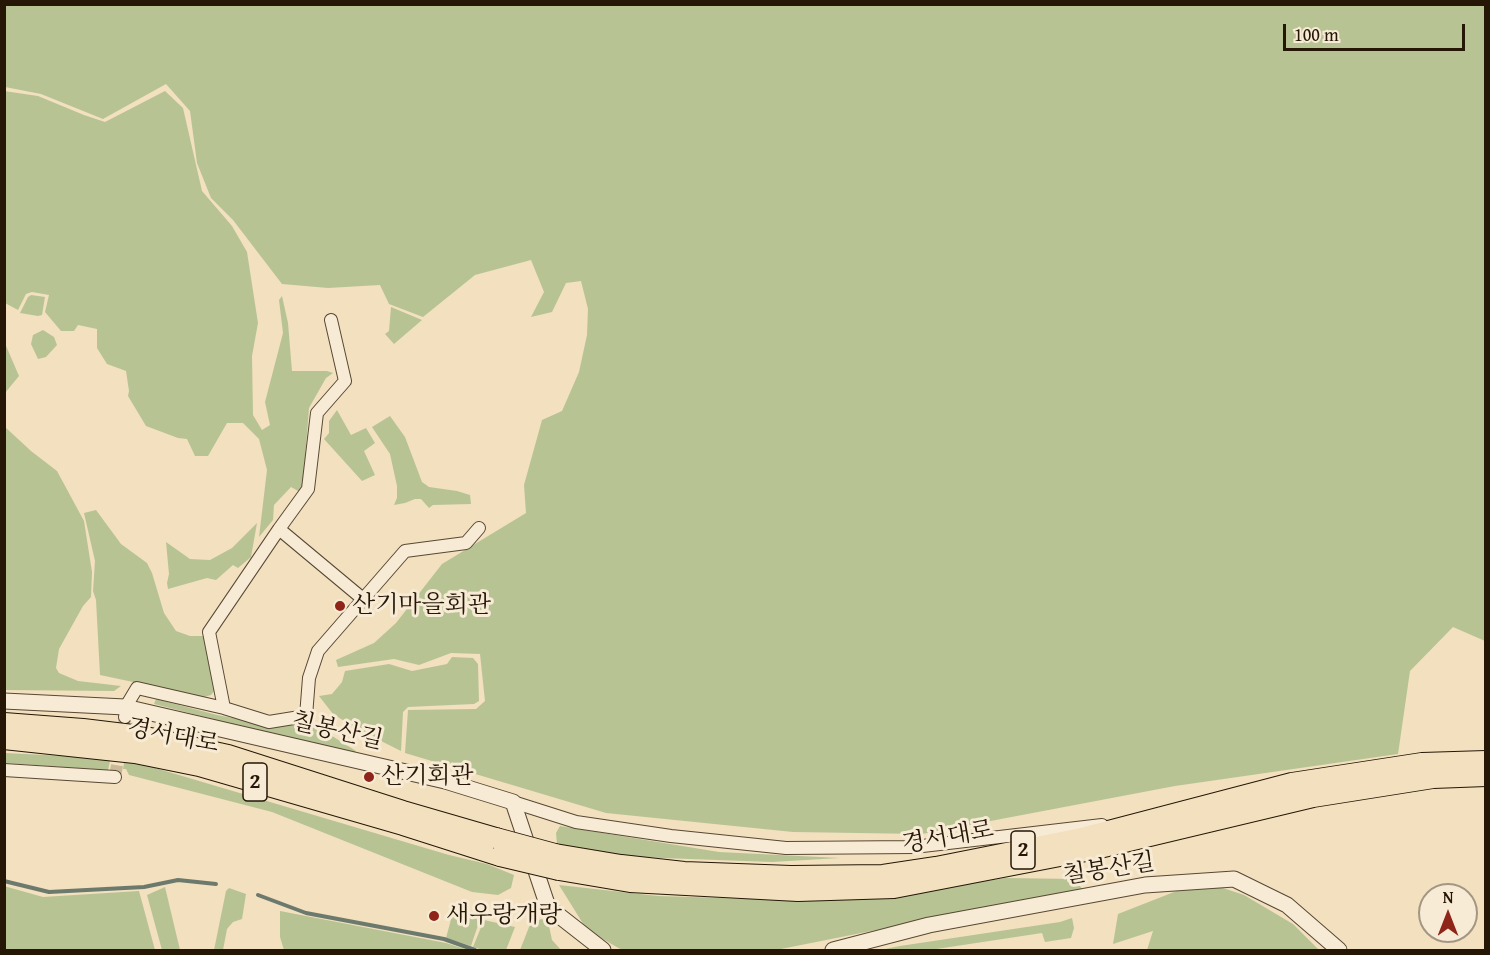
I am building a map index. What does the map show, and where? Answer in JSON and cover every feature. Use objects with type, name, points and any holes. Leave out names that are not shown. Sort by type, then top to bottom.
[{"type":"main road","name":"경서대로","points":[[4,723],[141,736],[228,754],[403,811],[498,847]]},
{"type":"main road","name":"경서대로","points":[[4,739],[135,753],[199,766],[403,825],[498,847]]},
{"type":"main road","name":"경서대로","points":[[557,862],[684,872],[791,876],[883,875],[936,867],[1082,838],[1292,783],[1422,764],[1485,761]]},
{"type":"main road","name":"경서대로","points":[[557,862],[630,882],[798,891],[894,888],[1091,850],[1313,797],[1433,778],[1485,777]]},
{"type":"main road","name":"2","points":[[498,847],[557,862]]},
{"type":"street","points":[[224,708],[209,632],[308,489],[317,413],[345,381],[331,320]]},
{"type":"street","points":[[126,712],[138,688],[224,708],[269,722],[306,716],[309,678],[318,651],[405,551],[466,543],[479,528]]},
{"type":"street","points":[[279,529],[363,599]]},
{"type":"street","name":"칠봉산길","points":[[4,701],[126,712],[445,781],[513,802]]},
{"type":"street","points":[[4,770],[115,777]]},
{"type":"street","points":[[513,802],[576,822],[671,836],[786,848],[914,847],[1160,818]]},
{"type":"street","points":[[513,802],[548,907],[603,951]]},
{"type":"street","name":"칠봉산길","points":[[833,951],[929,925],[1144,885],[1234,879],[1287,905],[1339,951]]},
{"type":"green space","points":[[4,5],[1485,5],[1485,641],[1453,627],[1410,671],[1398,754],[1175,786],[922,834],[793,832],[606,813],[405,753],[408,710],[476,709],[485,701],[480,654],[451,653],[419,665],[394,659],[338,667],[336,660],[374,643],[396,623],[442,564],[526,513],[524,485],[542,420],[562,411],[579,372],[587,335],[588,309],[581,281],[566,283],[552,312],[531,317],[544,292],[531,260],[475,275],[423,317],[389,304],[380,285],[328,288],[282,284],[233,220],[211,198],[197,163],[190,111],[166,84],[103,119],[41,94],[5,87]]},
{"type":"green space","points":[[4,91],[38,96],[105,122],[165,91],[183,108],[202,191],[232,226],[247,252],[258,323],[252,356],[253,415],[262,430],[270,425],[265,402],[283,333],[279,300],[282,296],[288,323],[292,371],[333,373],[326,378],[309,408],[303,485],[300,492],[291,487],[274,505],[273,520],[259,537],[267,470],[259,439],[243,423],[227,423],[208,456],[195,456],[187,439],[146,426],[128,396],[126,371],[107,364],[97,348],[97,329],[78,325],[74,331],[61,331],[45,312],[49,295],[32,292],[26,294],[18,310],[5,303]]},
{"type":"green space","points":[[31,295],[45,297],[42,315],[20,313]]},
{"type":"green space","points":[[391,307],[422,320],[394,344],[385,334],[389,331]]},
{"type":"green space","points":[[43,330],[54,337],[57,345],[46,357],[38,359],[31,344],[33,335]]},
{"type":"green space","points":[[4,341],[19,376],[5,393],[4,393]]},
{"type":"green space","points":[[337,410],[351,435],[366,428],[375,443],[364,451],[375,475],[362,481],[324,439],[329,433],[329,421]]},
{"type":"green space","points":[[390,416],[405,437],[422,482],[429,487],[470,495],[471,504],[433,505],[429,508],[421,499],[415,499],[394,505],[397,498],[397,486],[390,454],[372,427]]},
{"type":"green space","points":[[4,426],[57,471],[84,521],[92,572],[91,597],[83,606],[59,649],[56,668],[59,673],[78,681],[121,686],[114,691],[5,690]]},
{"type":"green space","points":[[96,510],[121,544],[147,563],[164,613],[176,631],[190,636],[204,636],[215,690],[211,695],[204,697],[100,675],[96,600],[93,591],[95,561],[84,513]]},
{"type":"green space","points":[[257,523],[251,557],[238,568],[233,565],[216,580],[207,578],[168,589],[166,542],[190,559],[210,560],[232,548]]},
{"type":"green space","points":[[452,657],[473,658],[478,664],[479,701],[474,704],[408,707],[403,712],[401,751],[333,714],[319,696],[332,694],[342,682],[345,671],[389,664],[412,671],[447,664]]},
{"type":"green space","points":[[156,699],[217,715],[275,726],[313,724],[356,751],[354,755],[154,704]]},
{"type":"green space","points":[[5,753],[85,757],[110,761],[108,770],[5,763]]},
{"type":"green space","points":[[135,762],[449,855],[487,864],[514,875],[511,888],[498,895],[472,892],[272,812],[129,775],[126,769],[123,769],[124,763]]},
{"type":"green space","points":[[560,826],[719,852],[840,858],[772,862],[635,857],[557,844],[556,833]]},
{"type":"green space","points":[[1005,878],[1075,879],[1082,889],[776,950],[622,950],[587,930],[559,885],[658,896],[787,900],[906,894]]},
{"type":"green space","points":[[1202,881],[1244,895],[1293,924],[1319,950],[1147,950],[1153,931],[1113,944],[1118,914]]},
{"type":"green space","points":[[4,886],[43,897],[139,891],[155,950],[5,950]]},
{"type":"green space","points":[[165,887],[180,950],[162,950],[147,895]]},
{"type":"green space","points":[[229,888],[246,894],[242,919],[233,922],[227,929],[223,950],[214,950],[226,891]]},
{"type":"green space","points":[[280,911],[446,943],[468,950],[284,950],[280,937]]},
{"type":"green space","points":[[453,912],[480,919],[471,946],[446,938]]},
{"type":"green space","points":[[1072,918],[1074,928],[1071,938],[1045,942],[1042,933],[930,950],[880,950],[1060,922]]},
{"type":"green space","points":[[542,919],[549,926],[552,940],[561,950],[520,950],[531,922]]},
{"type":"green space","points":[[484,920],[515,927],[506,950],[483,950],[473,947]]},
{"type":"waterway","points":[[4,881],[49,892],[144,887],[178,880],[216,884]]},
{"type":"waterway","points":[[258,895],[306,913],[444,939],[475,950]]},
{"type":"tunnel","points":[[115,777],[125,717]]},
{"type":"place","name":"산기마을회관","points":[[340,606]]},
{"type":"place","name":"산기회관","points":[[369,777]]},
{"type":"place","name":"새우랑개랑","points":[[434,916]]}]
